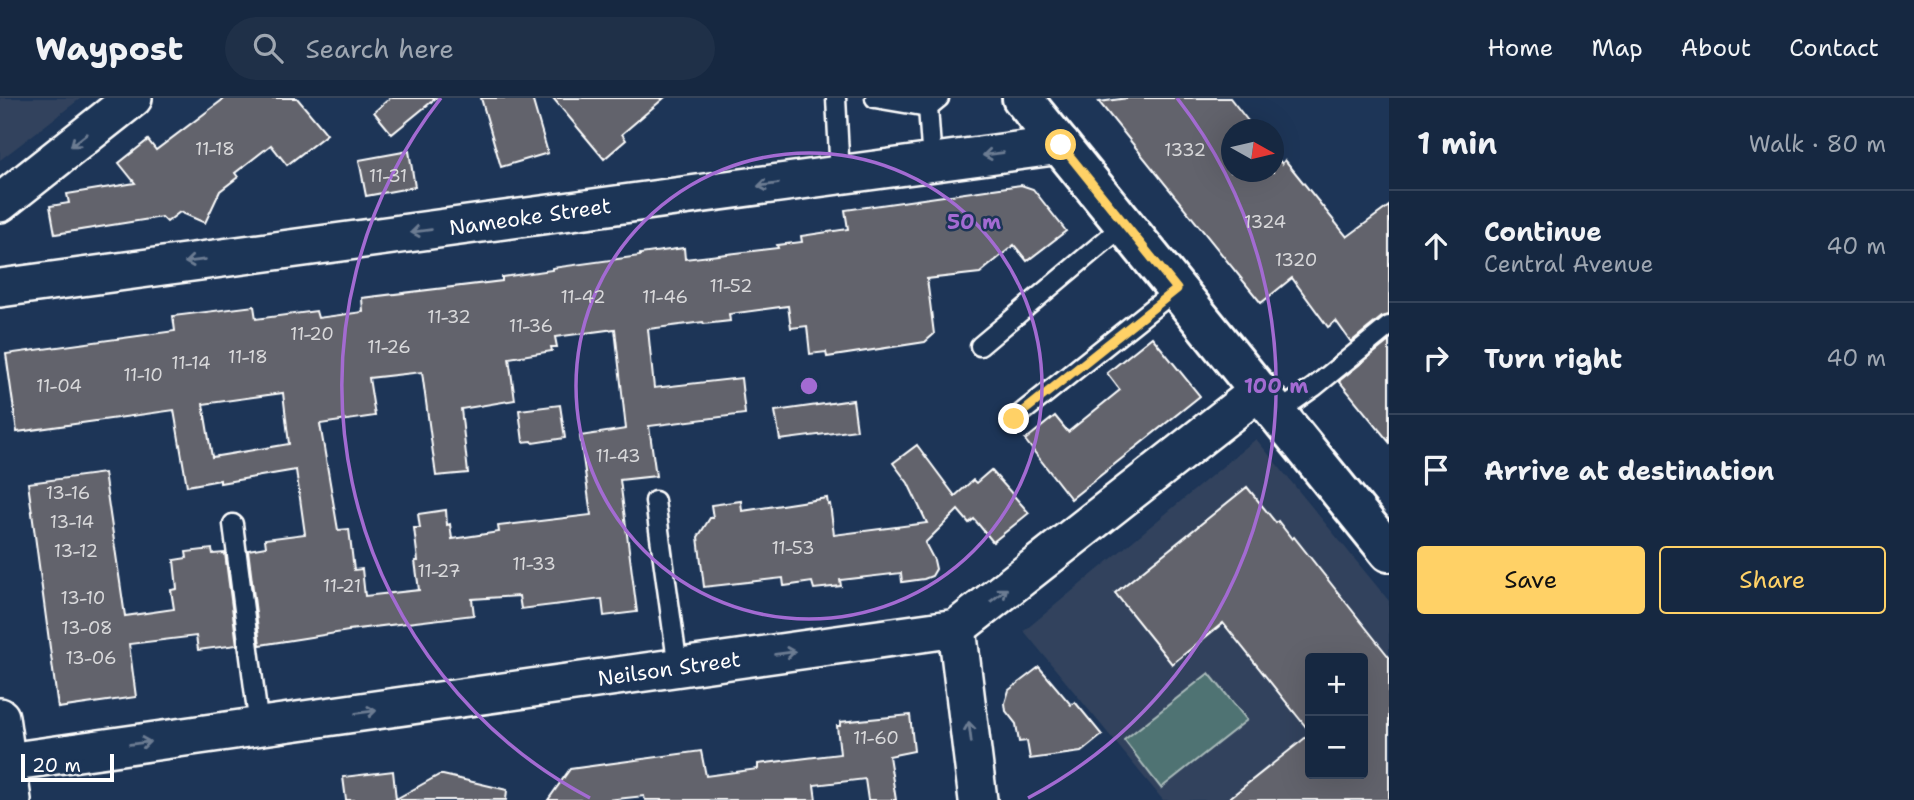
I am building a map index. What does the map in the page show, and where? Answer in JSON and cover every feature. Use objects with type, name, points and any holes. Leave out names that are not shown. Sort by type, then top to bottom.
[{"type":"street","points":[[0,203],[133,98]]},
{"type":"street","points":[[1022,98],[1389,551]]},
{"type":"street","name":"Nameoke Street","points":[[0,288],[1061,145]]},
{"type":"street","name":"Neilson Street","points":[[3,763],[957,628],[1268,402]]},
{"type":"street","points":[[957,628],[978,800]]},
{"type":"street","points":[[0,717],[3,763],[12,800]]},
{"type":"lane","points":[[836,98],[840,175]]},
{"type":"lane","points":[[875,98],[934,102],[932,163]]},
{"type":"lane","points":[[980,346],[1125,225]]},
{"type":"lane","points":[[1014,419],[1177,289]]},
{"type":"lane","points":[[1268,402],[1314,387],[1389,326]]},
{"type":"lane","points":[[655,501],[678,668]]},
{"type":"lane","points":[[233,524],[258,727]]},
{"type":"shaded area","points":[[0,98],[81,98],[0,160]]},
{"type":"shaded area","points":[[1256,439],[1389,601],[1389,800],[1163,800],[1024,631]]},
{"type":"green space","points":[[1209,673],[1247,720],[1161,788],[1124,740]]},
{"type":"building","points":[[225,98],[297,98],[327,134],[287,165],[271,145],[235,173],[238,177],[220,191],[205,223],[180,212],[167,222],[162,217],[55,234],[50,206],[69,203],[67,194],[135,183],[119,163],[148,140],[156,150]]},
{"type":"building","points":[[390,98],[436,98],[392,134],[374,112]]},
{"type":"building","points":[[481,98],[532,98],[548,153],[501,167]]},
{"type":"building","points":[[553,98],[664,98],[622,134],[626,140],[604,159]]},
{"type":"building","points":[[1128,98],[1230,98],[1246,119],[1221,119],[1221,182],[1284,182],[1285,160],[1347,237],[1389,206],[1389,315],[1382,317],[1351,342],[1336,321],[1328,327],[1292,278],[1261,303],[1099,102]]},
{"type":"building","points":[[409,151],[415,187],[366,196],[359,160]]},
{"type":"building","points":[[1021,185],[1033,189],[1066,231],[1027,261],[1014,245],[980,273],[927,279],[934,334],[925,342],[827,357],[826,352],[810,354],[807,326],[791,328],[788,306],[729,314],[730,321],[648,329],[654,388],[741,378],[745,414],[649,426],[656,476],[620,480],[637,612],[604,616],[602,599],[521,609],[519,596],[472,599],[474,615],[349,630],[260,645],[248,550],[266,547],[265,539],[305,534],[296,470],[187,486],[174,410],[17,432],[6,354],[175,331],[173,316],[254,306],[256,319],[316,311],[318,318],[363,312],[362,298],[502,281],[502,277],[640,254],[684,248],[685,259],[778,248],[777,245],[802,242],[801,236],[848,229],[845,210]],"holes":[[[615,329],[626,429],[580,436],[591,515],[498,526],[499,532],[452,539],[446,510],[418,514],[420,528],[414,528],[419,590],[365,596],[362,569],[354,570],[349,529],[338,530],[320,424],[375,416],[369,378],[422,372],[436,476],[468,473],[461,409],[515,400],[509,358],[552,351],[551,347],[557,347],[555,337]],[[283,393],[289,444],[212,457],[203,404]]]},
{"type":"building","points":[[1152,337],[1200,396],[1071,499],[1025,440],[1055,416],[1068,432],[1120,390],[1107,373]]},
{"type":"building","points":[[1389,341],[1389,442],[1339,381]]},
{"type":"building","points":[[853,400],[857,430],[780,440],[775,411]]},
{"type":"building","points":[[560,405],[565,438],[523,442],[519,410]]},
{"type":"building","points":[[917,445],[955,496],[973,480],[976,483],[991,470],[1029,513],[993,542],[974,519],[969,523],[958,510],[925,543],[936,569],[932,576],[924,579],[902,582],[901,573],[840,580],[841,586],[814,589],[812,582],[784,586],[783,578],[704,587],[698,537],[710,518],[713,518],[711,505],[741,501],[742,511],[827,498],[834,535],[927,523],[908,483],[893,463]]},
{"type":"building","points":[[104,473],[125,616],[174,609],[171,590],[177,589],[174,560],[187,558],[186,552],[212,549],[213,554],[225,553],[237,645],[198,650],[196,636],[129,644],[136,697],[58,708],[28,483]]},
{"type":"building","points":[[1247,487],[1276,523],[1278,521],[1292,539],[1294,537],[1389,657],[1389,800],[1227,800],[1305,738],[1305,779],[1368,779],[1368,653],[1305,653],[1305,726],[1223,623],[1172,664],[1115,593]]},
{"type":"building","points":[[1039,667],[1071,705],[1075,702],[1102,735],[1081,752],[1030,759],[1027,741],[1019,742],[1016,724],[1006,711],[1005,703],[1009,690]]},
{"type":"building","points":[[910,715],[914,751],[889,756],[896,800],[868,800],[865,779],[814,785],[816,800],[645,800],[644,796],[607,800],[548,800],[570,769],[701,751],[706,776],[758,769],[758,764],[840,754],[837,726],[840,726],[840,722]]},
{"type":"building","points":[[393,771],[396,799],[443,775],[507,790],[506,800],[346,800],[343,777]]},
{"type":"route","points":[[1014,419],[1177,289],[1061,145]]}]
